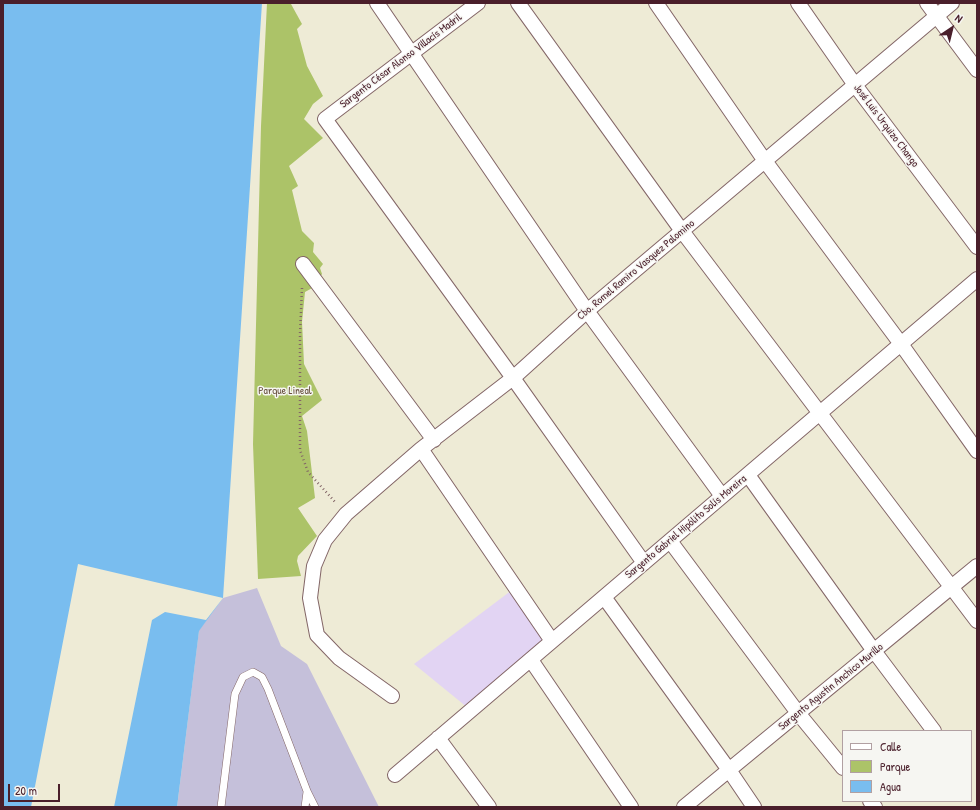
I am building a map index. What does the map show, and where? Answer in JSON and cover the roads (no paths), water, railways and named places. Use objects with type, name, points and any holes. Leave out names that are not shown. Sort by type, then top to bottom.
[{"type":"street","points":[[377,3],[587,311],[722,496]]},
{"type":"street","name":"Sargento César Alonso Villacís Madril","points":[[478,3],[410,53],[325,119],[513,378]]},
{"type":"street","points":[[518,3],[682,231],[977,621]]},
{"type":"street","points":[[656,3],[765,161],[901,344],[977,451]]},
{"type":"street","name":"José Luis Urquizo Chango","points":[[798,3],[855,85],[977,247]]},
{"type":"street","points":[[927,3],[977,70]]},
{"type":"street","name":"Cbo. Romel Ramiro Vasquez Palomino","points":[[392,696],[339,658],[317,635],[310,598],[314,566],[325,540],[346,514],[421,449],[513,378],[587,311],[952,3]]},
{"type":"street","points":[[303,264],[434,440]]},
{"type":"street","name":"Sargento Gabriel Hipólito Solís Moreira","points":[[395,775],[977,279]]},
{"type":"street","points":[[513,378],[644,563]]},
{"type":"street","points":[[421,449],[552,641]]},
{"type":"street","points":[[748,474],[874,651],[933,730]]},
{"type":"street","points":[[670,541],[798,713],[842,767]]},
{"type":"street","name":"Sargento Agustin Anchico Murillo","points":[[684,807],[977,566]]},
{"type":"street","points":[[604,597],[754,807]]},
{"type":"street","points":[[531,660],[631,807]]},
{"type":"street","points":[[438,738],[489,807]]},
{"type":"lane","points":[[221,807],[235,694],[243,677],[253,672],[262,677],[268,689],[307,792],[315,807]]},
{"type":"lane","points":[[305,807],[307,792]]},
{"type":"water","points":[[3,3],[262,3],[223,598],[199,631],[177,807],[3,807]]},
{"type":"park label","name":"Parque Lineal","points":[[285,391]]}]
